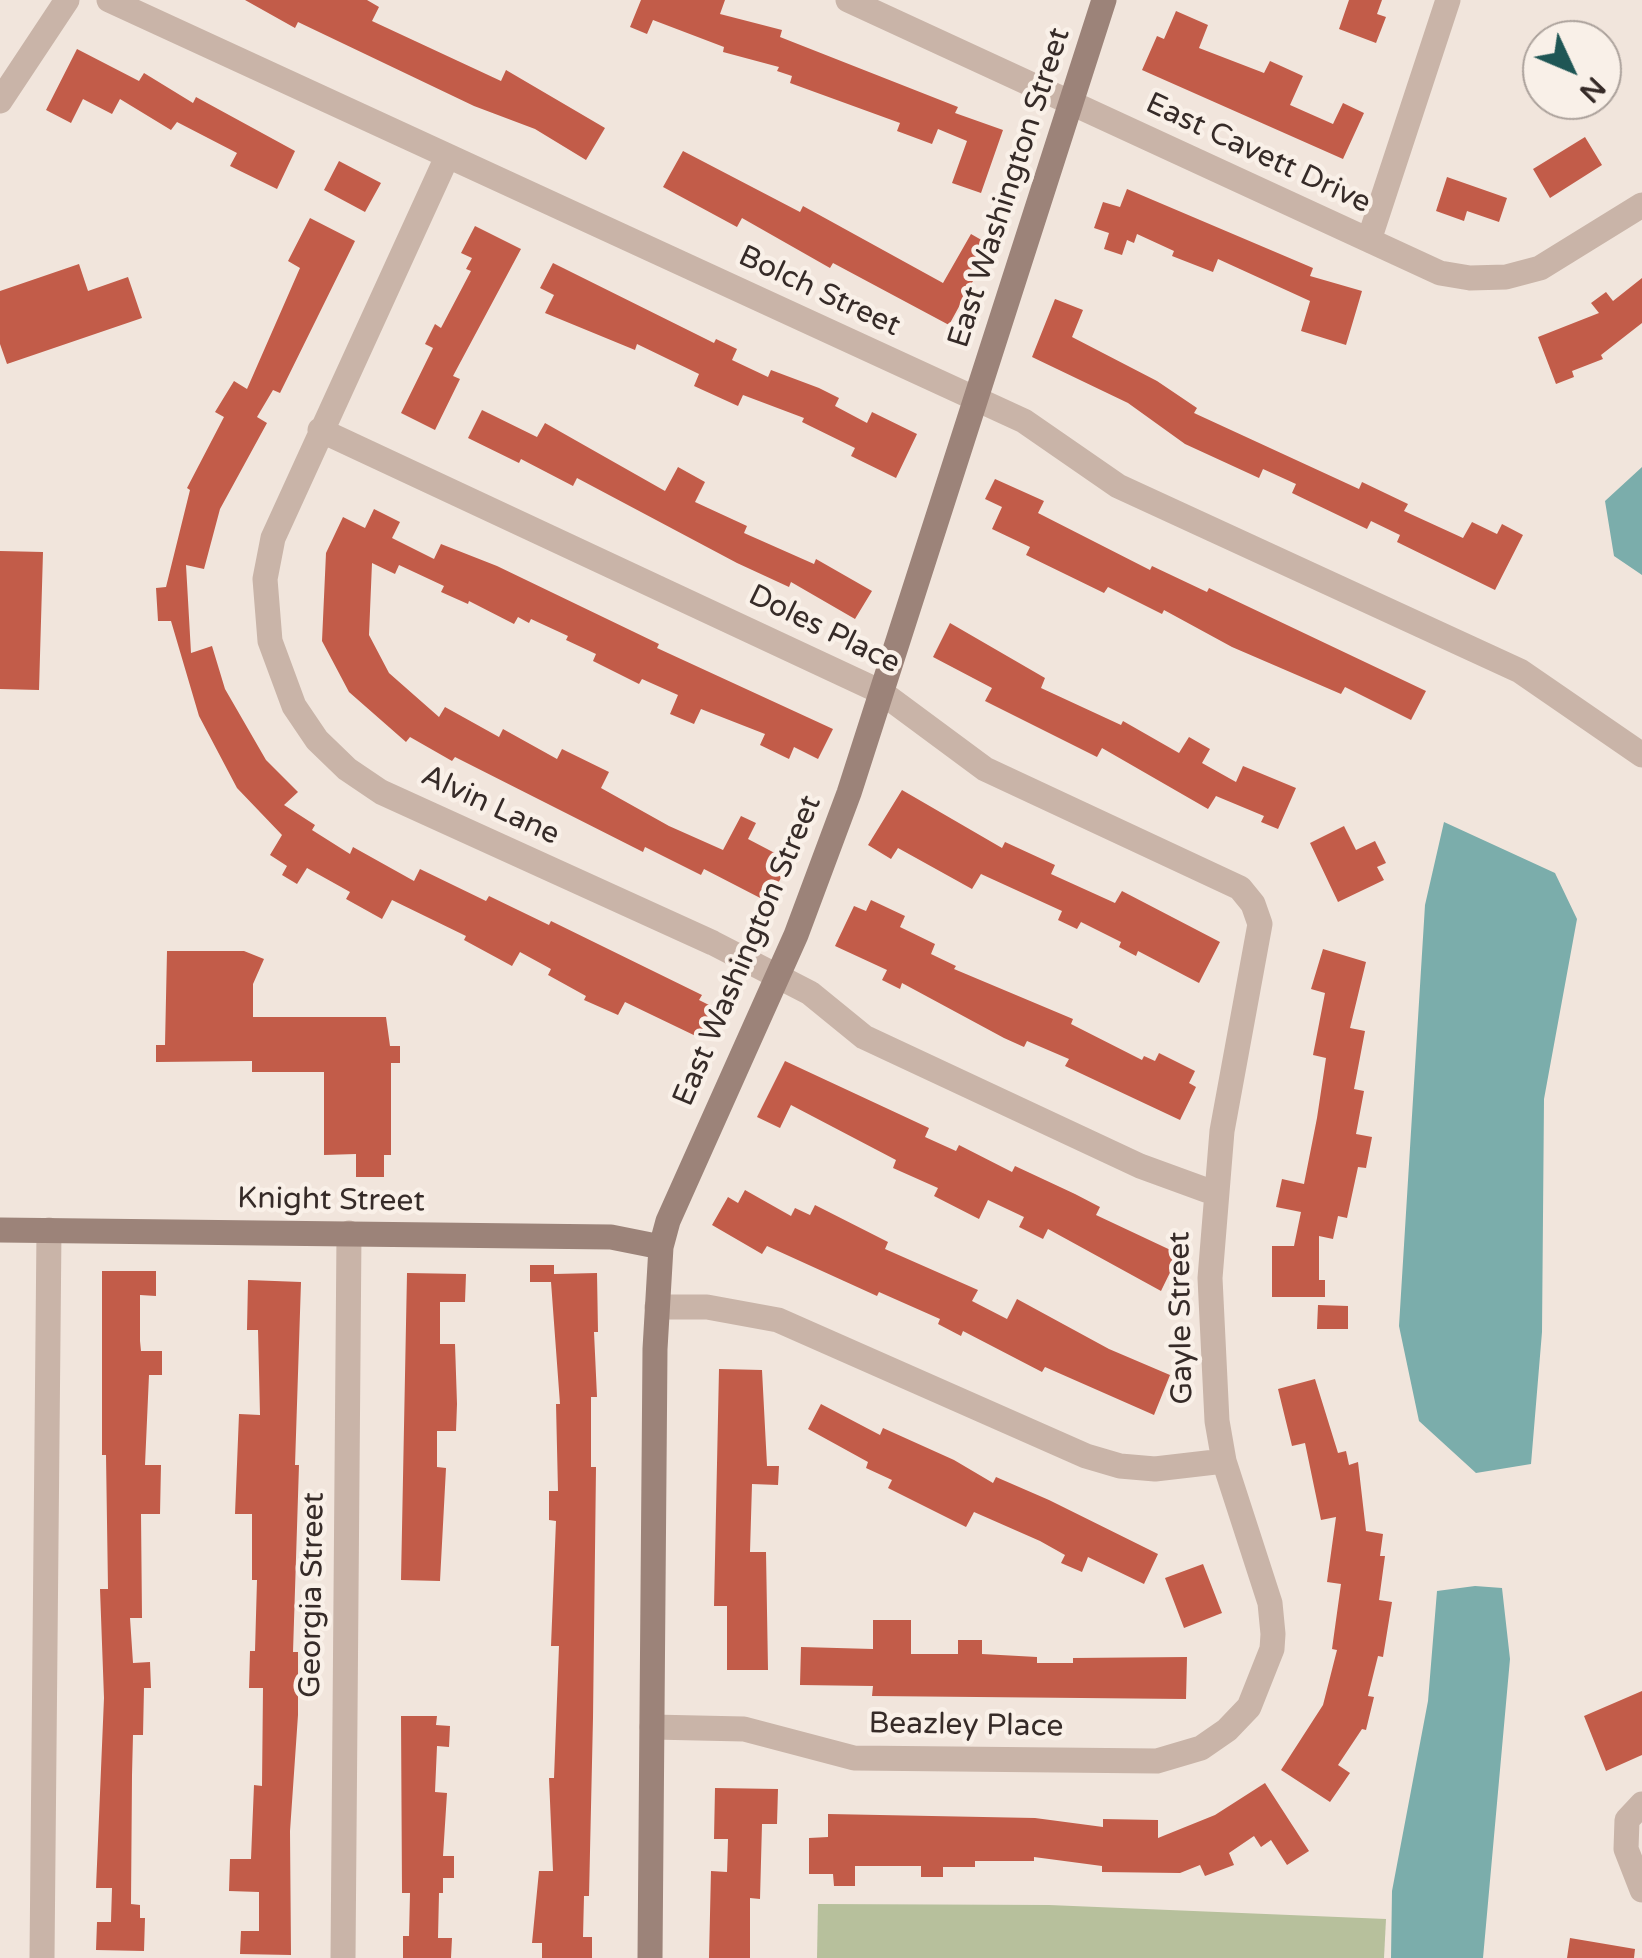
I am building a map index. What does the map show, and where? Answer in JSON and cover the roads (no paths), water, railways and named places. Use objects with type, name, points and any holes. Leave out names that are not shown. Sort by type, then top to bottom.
[{"type":"street","points":[[0,101],[68,0]]},
{"type":"street","name":"Bolch Street","points":[[110,0],[1024,421],[1118,486],[1520,672],[1642,755]]},
{"type":"street","name":"East Cavett Drive","points":[[848,0],[1440,273],[1470,278],[1506,277],[1556,261],[1642,206]]},
{"type":"street","name":"East Washington Street","points":[[650,1958],[657,1308],[661,1247],[668,1221],[778,976],[849,793],[1104,0]]},
{"type":"street","points":[[1369,240],[1448,0]]},
{"type":"street","name":"Alvin Lane","points":[[446,157],[279,518],[265,600],[270,641],[282,681],[318,740],[347,769],[382,792],[778,976],[810,993],[864,1037],[1140,1166],[1214,1193]]},
{"type":"street","name":"Doles Place","points":[[320,430],[882,692],[985,769],[1240,888],[1253,904],[1260,934]]},
{"type":"street","name":"Gayle Street","points":[[1257,1693],[1272,1649],[1270,1603],[1224,1461],[1217,1420],[1210,1278],[1214,1193],[1260,934]]},
{"type":"street","name":"Knight Street","points":[[0,1230],[610,1238],[661,1247]]},
{"type":"street","points":[[42,1958],[49,1230]]},
{"type":"street","name":"Georgia Street","points":[[343,1958],[349,1234]]},
{"type":"street","points":[[657,1308],[707,1306],[778,1320],[1086,1456],[1120,1466],[1156,1469],[1224,1461]]},
{"type":"street","name":"Beazley Place","points":[[652,1726],[744,1729],[854,1758],[1157,1761],[1187,1754],[1227,1730],[1257,1693]]},
{"type":"street","points":[[1642,1804],[1627,1820],[1626,1849],[1642,1890]]},
{"type":"water","points":[[1642,467],[1642,575],[1614,556],[1605,501]]},
{"type":"water","points":[[1444,822],[1555,873],[1577,919],[1544,1099],[1542,1332],[1531,1464],[1476,1473],[1419,1421],[1399,1326],[1425,905]]},
{"type":"water","points":[[1475,1586],[1502,1588],[1510,1659],[1483,1958],[1391,1958],[1392,1891],[1428,1701],[1437,1591]]}]
